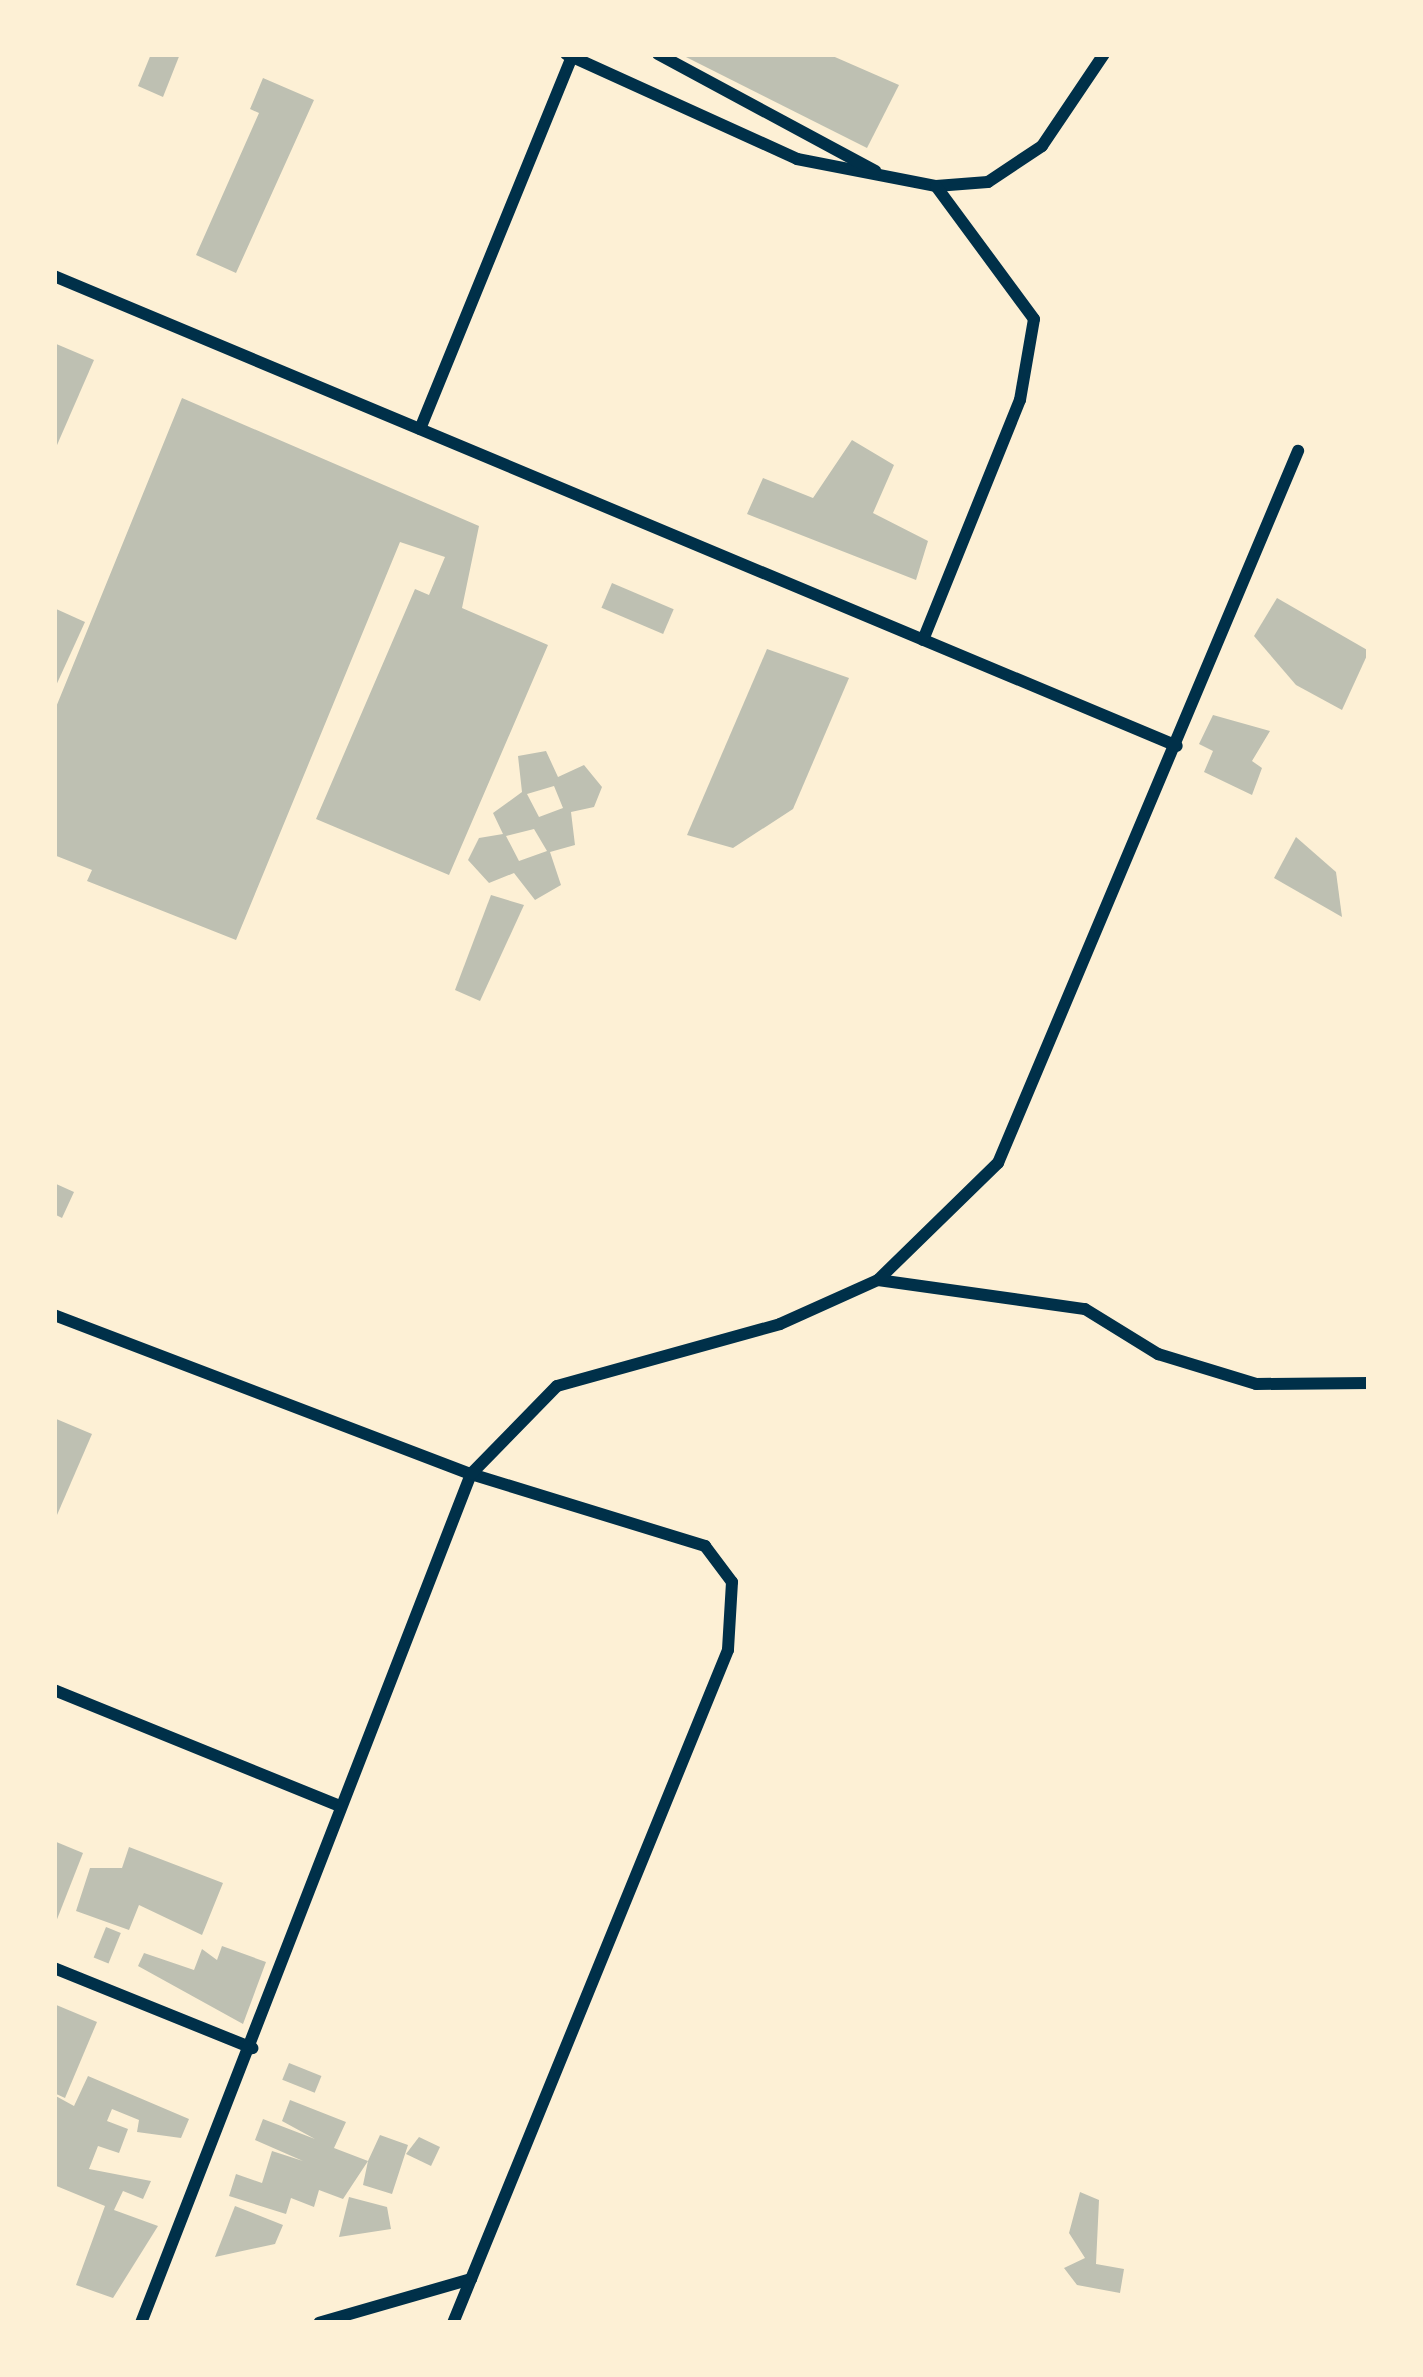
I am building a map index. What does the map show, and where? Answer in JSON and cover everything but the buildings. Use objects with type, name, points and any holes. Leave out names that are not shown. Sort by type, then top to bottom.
[{"type":"street","points":[[658,54],[886,177]]},
{"type":"street","points":[[420,429],[570,55],[712,128],[886,177],[936,186],[988,182],[1042,146],[1103,54]]},
{"type":"street","points":[[923,640],[1021,400],[1034,320],[936,186]]},
{"type":"street","points":[[54,276],[1177,746]]},
{"type":"street","points":[[141,2323],[252,2048],[339,1806],[471,1474],[557,1386],[780,1324],[878,1280],[998,1162],[1298,451]]},
{"type":"street","points":[[878,1280],[1085,1309],[1158,1354],[1256,1384],[1369,1383]]},
{"type":"street","points":[[54,1315],[471,1474],[705,1546],[724,1564],[735,1612],[452,2323]]},
{"type":"street","points":[[54,1690],[339,1806]]},
{"type":"street","points":[[54,1968],[252,2048]]},
{"type":"street","points":[[319,2323],[471,2279]]}]
